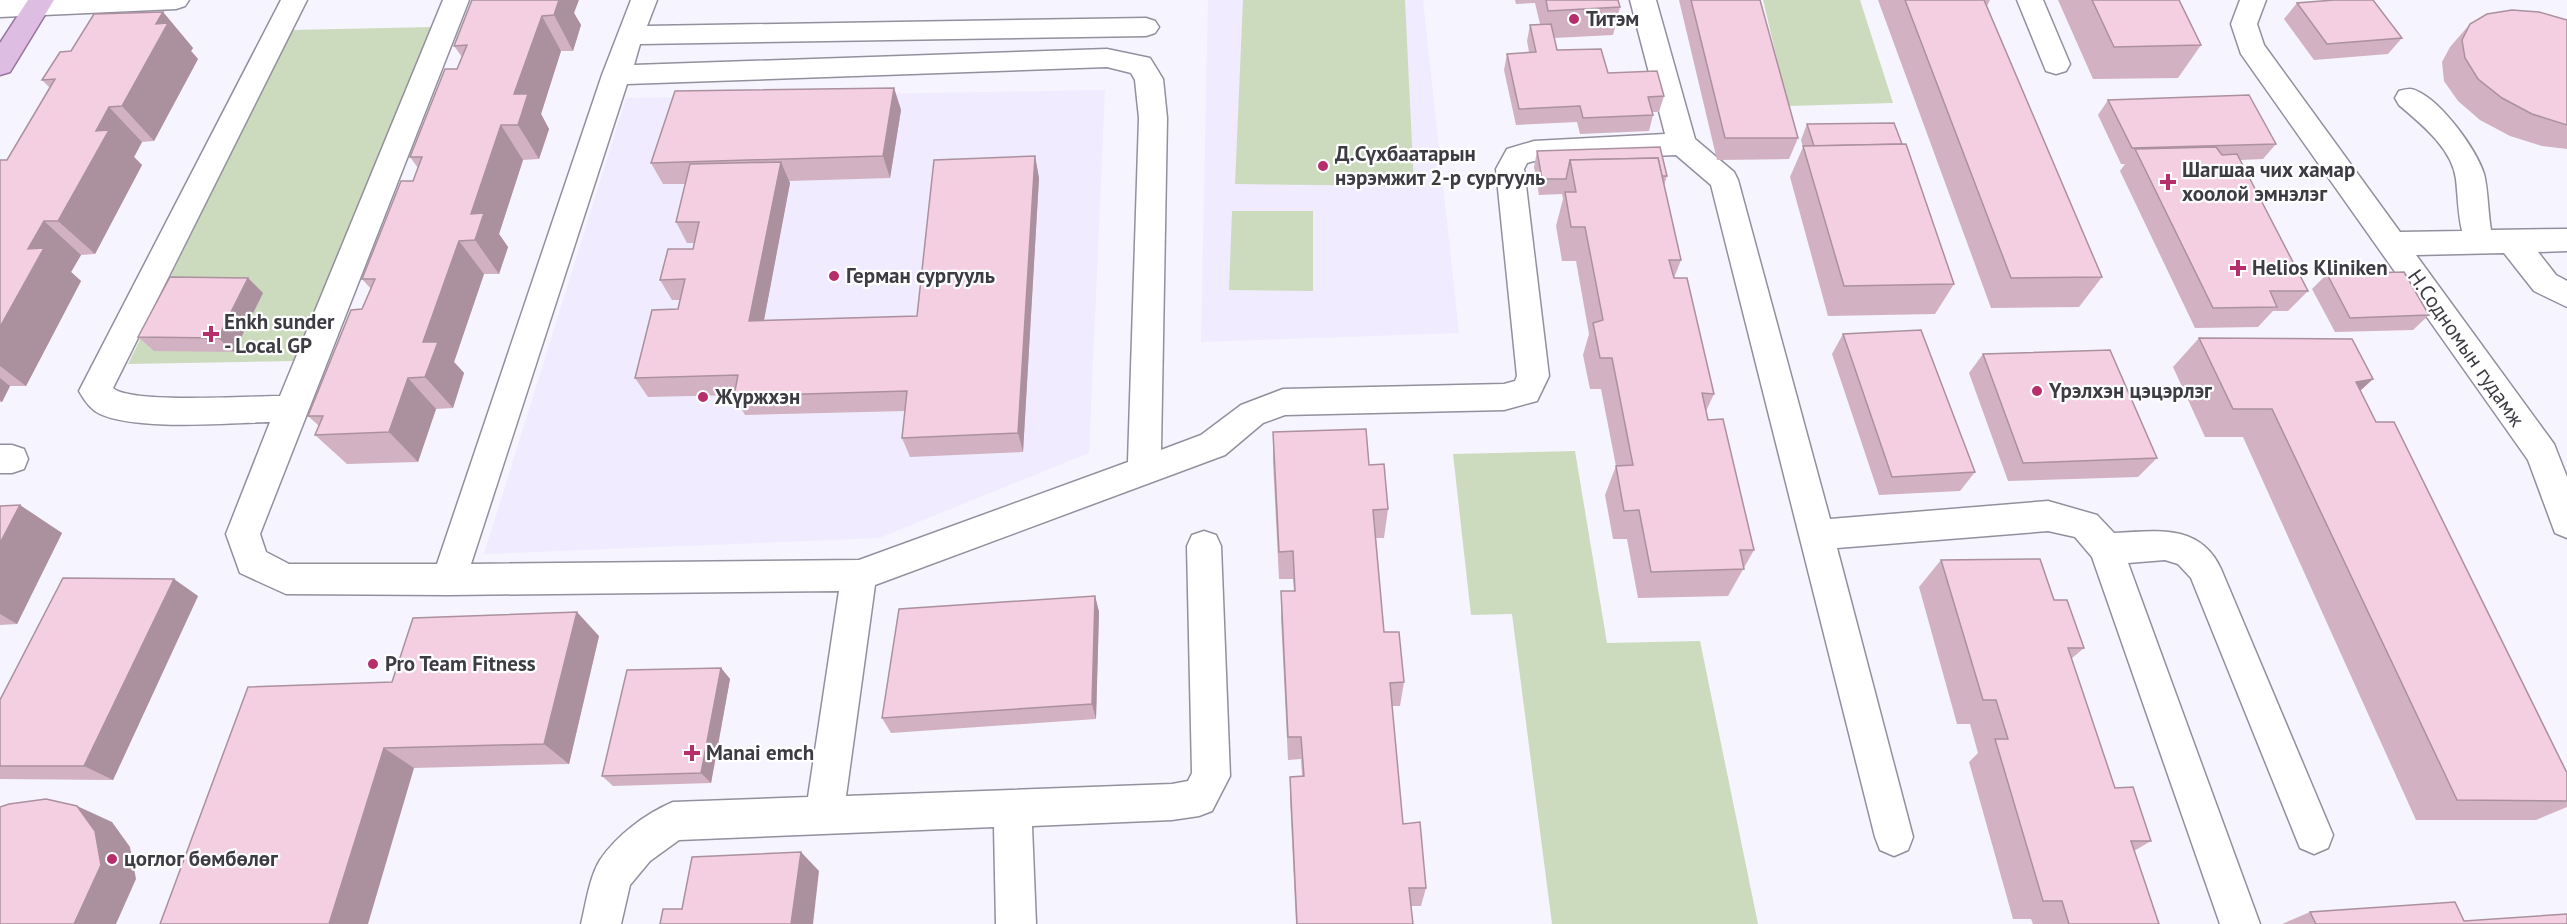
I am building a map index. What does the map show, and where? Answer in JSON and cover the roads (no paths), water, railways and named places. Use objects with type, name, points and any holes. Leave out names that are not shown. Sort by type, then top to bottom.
[{"type":"main road","points":[[0,65],[38,4]]},
{"type":"street","points":[[0,8],[38,4],[176,0]]},
{"type":"street","points":[[291,409],[144,411],[109,404],[95,391],[294,0]]},
{"type":"street","points":[[456,0],[243,534],[252,562],[286,579],[449,580],[860,575],[1213,445],[1252,414],[1284,402],[1504,397],[1526,392],[1533,376],[1510,170],[1517,156],[1534,151],[1682,144]]},
{"type":"street","points":[[449,580],[616,75],[644,0]]},
{"type":"street","points":[[1642,0],[1682,144],[1724,180],[1894,837]]},
{"type":"street","points":[[2030,0],[2056,64]]},
{"type":"street","name":"Н.Содномын гудамж","points":[[2253,0],[2244,24],[2251,47],[2392,244],[2554,453],[2567,523]]},
{"type":"street","points":[[630,35],[1146,27]]},
{"type":"street","points":[[616,75],[1107,58],[1140,65],[1149,79],[1153,118],[1144,471]]},
{"type":"street","points":[[2409,98],[2451,137],[2463,160],[2470,175],[2470,195],[2479,242]]},
{"type":"street","points":[[2392,244],[2567,240]]},
{"type":"street","points":[[2512,241],[2545,283],[2567,295]]},
{"type":"street","points":[[1817,535],[2048,516],[2085,525],[2106,549],[2240,924]]},
{"type":"street","points":[[2106,549],[2165,545],[2189,552],[2204,569],[2314,835]]},
{"type":"street","points":[[602,924],[613,875],[636,848],[672,821],[824,813],[1172,802],[1199,798],[1211,776],[1204,546]]},
{"type":"street","points":[[824,813],[860,575]]},
{"type":"street","points":[[1012,808],[1016,924]]},
{"type":"place","name":"Титэм","points":[[1574,19]]},
{"type":"place","name":"Д.Сүхбаатарын нэрэмжит 2-р сургууль","points":[[1323,166]]},
{"type":"place","name":"Шагшаа чих хамар хоолой эмнэлэг","points":[[2168,182]]},
{"type":"place","name":"Helios Kliniken","points":[[2238,268]]},
{"type":"place","name":"Герман сургууль","points":[[834,276]]},
{"type":"place","name":"Enkh sunder - Local GP","points":[[211,334]]},
{"type":"place","name":"Үрэлхэн цэцэрлэг","points":[[2037,391]]},
{"type":"place","name":"Жүржхэн","points":[[703,397]]},
{"type":"place","name":"Pro Team Fitness","points":[[373,664]]},
{"type":"place","name":"Manai emch","points":[[692,753]]},
{"type":"place","name":"цоглог бөмбөлөг","points":[[112,859]]}]
